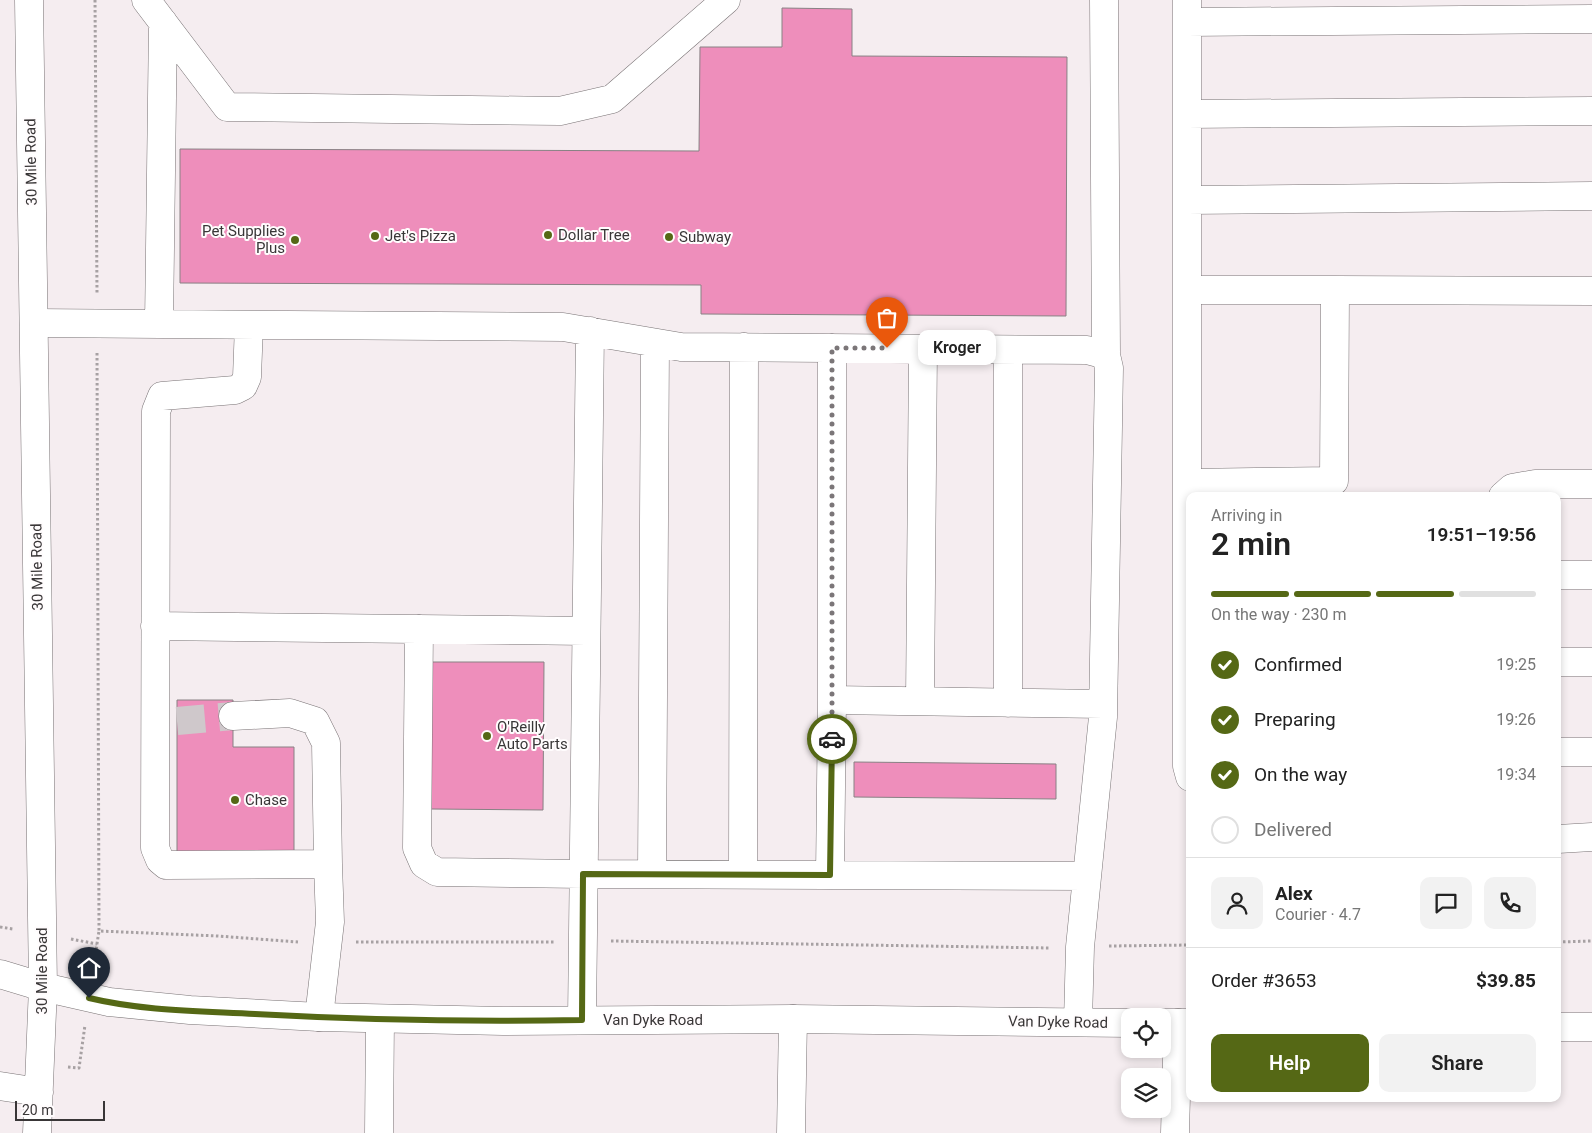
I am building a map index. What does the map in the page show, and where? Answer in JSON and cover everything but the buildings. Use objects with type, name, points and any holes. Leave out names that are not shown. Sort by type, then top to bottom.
[{"type":"main road","name":"30 Mile Road","points":[[29,0],[43,987],[37,1133]]},
{"type":"main road","points":[[146,0],[227,107],[560,111],[612,99],[726,0]]},
{"type":"main road","points":[[1078,1022],[1080,947],[1103,717],[1109,368],[1106,355],[1104,0]]},
{"type":"main road","points":[[1187,492],[1187,11],[1592,19]]},
{"type":"main road","points":[[160,324],[163,22]]},
{"type":"main road","points":[[1187,114],[1592,111]]},
{"type":"main road","points":[[1187,200],[1592,196]]},
{"type":"main road","points":[[1187,290],[1592,291]]},
{"type":"main road","points":[[1187,483],[1334,481],[1335,290]]},
{"type":"main road","points":[[34,323],[563,327],[681,347],[1087,350],[1106,355]]},
{"type":"main road","points":[[248,325],[247,377],[243,386],[235,390],[162,396],[156,411],[155,626],[166,722],[155,848],[160,860],[166,865],[328,864]]},
{"type":"main road","points":[[582,1020],[590,331]]},
{"type":"main road","points":[[652,874],[655,343]]},
{"type":"main road","points":[[744,347],[744,874]]},
{"type":"main road","points":[[830,875],[832,348]]},
{"type":"main road","points":[[920,701],[923,349]]},
{"type":"main road","points":[[1008,350],[1008,703]]},
{"type":"main road","points":[[1508,492],[1512,488],[1535,484],[1592,484]]},
{"type":"main road","points":[[1561,575],[1592,575]]},
{"type":"main road","points":[[155,626],[586,632]]},
{"type":"main road","points":[[419,629],[417,848],[424,864],[437,872],[1087,876]]},
{"type":"main road","points":[[1561,662],[1592,662]]},
{"type":"main road","points":[[832,700],[1103,704]]},
{"type":"main road","points":[[233,716],[290,713],[315,721],[326,743],[330,922],[320,1017]]},
{"type":"main road","points":[[1561,752],[1592,752]]},
{"type":"main road","points":[[1561,840],[1592,837]]},
{"type":"main road","name":"Van Dyke Road","points":[[0,974],[43,987],[109,1002],[190,1010],[320,1017],[503,1021],[793,1019],[1121,1022]]},
{"type":"main road","points":[[379,1133],[380,1018]]},
{"type":"main road","points":[[791,1133],[793,1019]]},
{"type":"main road","points":[[1175,1133],[1177,1023]]},
{"type":"main road","points":[[1561,1027],[1592,1028]]},
{"type":"main road","points":[[0,1086],[39,1092]]},
{"type":"path","points":[[1561,942],[1592,941]]},
{"type":"tunnel","points":[[177,721],[233,716]]},
{"type":"way so far","points":[[832,739],[832,348],[887,348]]},
{"type":"place","name":"Dollar Tree","points":[[548,235]]},
{"type":"place","name":"Jet's Pizza","points":[[375,236]]},
{"type":"place","name":"Subway","points":[[669,237]]},
{"type":"place","name":"Pet Supplies Plus","points":[[295,240]]},
{"type":"place","name":"Kroger","points":[[887,348]]},
{"type":"place","name":"O'Reilly Auto Parts","points":[[487,736]]},
{"type":"place","name":"Chase","points":[[235,800]]},
{"type":"route","points":[[89,998],[109,1002],[190,1010],[320,1017],[503,1021],[582,1020],[583,874],[830,875],[832,739]]}]
